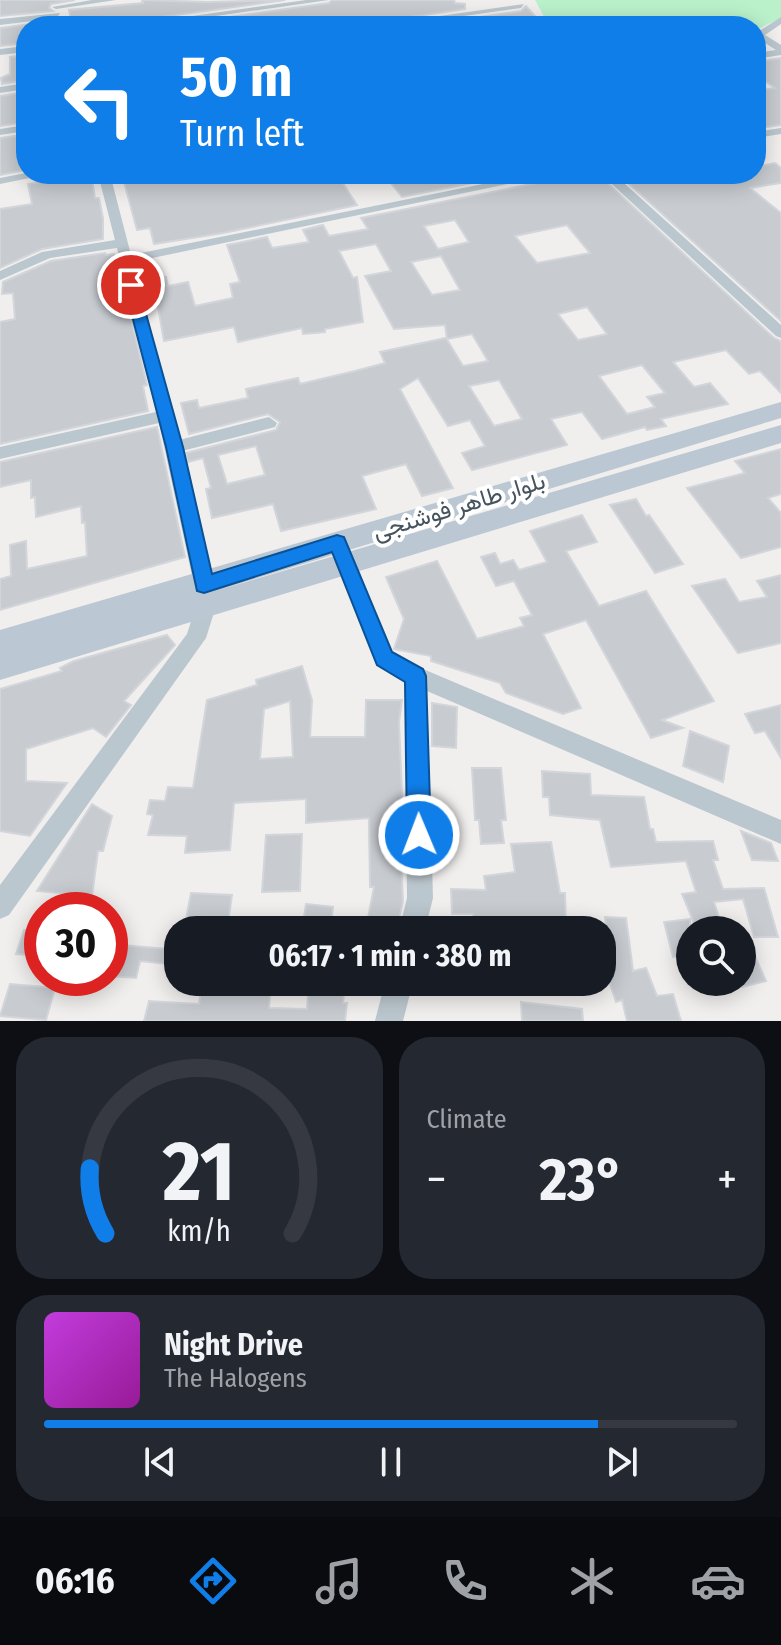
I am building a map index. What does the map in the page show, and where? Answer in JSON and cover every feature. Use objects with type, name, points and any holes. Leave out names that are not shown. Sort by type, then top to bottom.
[{"type":"street","points":[[22,16],[56,7],[112,0]]},
{"type":"street","points":[[239,0],[249,14]]},
{"type":"street","points":[[228,16],[325,0]]},
{"type":"street","points":[[457,16],[521,6]]},
{"type":"street","points":[[768,55],[781,50]]},
{"type":"street","points":[[768,55],[781,62]]},
{"type":"street","points":[[0,906],[196,638],[205,595],[175,447],[107,184]]},
{"type":"street","points":[[0,276],[47,255],[124,252],[495,184]]},
{"type":"street","points":[[618,184],[781,333]]},
{"type":"street","name":"بلوار طاهر فوشنجی","points":[[342,554],[781,410]]},
{"type":"street","points":[[0,453],[165,416]]},
{"type":"street","points":[[175,447],[269,423]]},
{"type":"street","name":"بلوار طاهر فوشنجی","points":[[0,666],[205,595],[342,554],[781,434]]},
{"type":"street","points":[[342,554],[384,658],[416,676],[781,832]]},
{"type":"street","name":"بلوار طاهر فوشنجی","points":[[0,643],[205,595]]},
{"type":"street","points":[[416,676],[420,898],[416,916]]},
{"type":"street","points":[[389,1021],[395,996]]},
{"type":"green space","points":[[535,0],[781,0],[781,18],[766,25],[766,16],[544,16]]},
{"type":"building","points":[[0,0],[75,0],[51,4],[49,8],[53,11],[0,16]]},
{"type":"building","points":[[142,0],[285,0],[167,16],[70,16],[69,10],[143,3]]},
{"type":"building","points":[[332,0],[454,0],[455,3],[465,4],[465,9],[418,16],[237,16],[329,3]]},
{"type":"building","points":[[526,6],[535,16],[487,16],[521,11]]},
{"type":"building","points":[[16,26],[16,44],[0,46],[0,28]]},
{"type":"building","points":[[16,56],[16,82],[2,84],[1,78],[10,74],[10,57]]},
{"type":"building","points":[[781,58],[781,125],[767,127],[766,89],[775,88],[766,82],[766,60]]},
{"type":"building","points":[[16,94],[16,124],[0,126],[0,96]]},
{"type":"building","points":[[16,136],[16,172],[0,175],[0,138]]},
{"type":"building","points":[[775,163],[781,168],[781,183],[750,188],[781,213],[781,321],[629,184],[766,184],[766,165]]},
{"type":"building","points":[[28,184],[93,184],[103,218],[103,239],[42,249],[0,268],[0,209],[32,204]]},
{"type":"building","points":[[125,184],[343,184],[357,205],[154,244],[150,228],[137,230]]},
{"type":"building","points":[[392,184],[466,184],[402,197]]},
{"type":"building","points":[[533,184],[609,184],[774,338],[781,341],[781,393],[760,371],[749,374],[726,350],[673,362],[694,387],[710,383],[728,404],[661,419],[666,426],[647,430],[645,427],[602,439],[582,412],[551,419],[567,445],[472,470],[462,453],[485,446],[470,420],[448,426],[418,378],[400,389],[453,488],[422,496],[406,464],[362,476],[376,509],[281,531],[273,504],[212,518],[206,489],[211,488],[203,458],[188,462],[186,453],[276,430],[280,422],[268,414],[189,434],[181,403],[197,400],[199,408],[248,398],[246,389],[298,378],[300,384],[355,371],[385,363],[380,352],[446,338],[463,366],[488,361],[472,334],[447,339],[445,325],[394,329],[365,276],[391,271],[376,244],[339,251],[353,278],[357,277],[363,322],[325,329],[325,332],[303,334],[302,328],[238,342],[234,327],[164,341],[153,279],[166,277],[168,286],[188,282],[195,306],[233,298],[230,284],[240,282],[227,245],[267,237],[272,248],[309,242],[303,230],[323,225],[329,236],[368,229],[361,218]],"holes":[[[455,220],[469,242],[438,249],[424,226]],[[567,225],[590,253],[537,263],[515,236]],[[441,256],[460,290],[432,295],[411,262]],[[587,307],[607,334],[578,340],[558,314]],[[642,365],[665,393],[647,397],[655,407],[627,414],[599,376]],[[499,380],[522,419],[494,426],[469,386]],[[256,446],[265,475],[227,484],[218,455]]]},
{"type":"building","points":[[114,254],[118,265],[147,385],[143,386],[148,411],[0,444],[0,322],[15,319],[13,293],[2,294],[3,282],[51,261]]},
{"type":"building","points":[[157,427],[185,557],[0,610],[0,579],[11,576],[10,545],[26,541],[27,569],[87,556],[81,506],[36,517],[35,497],[31,498],[31,480],[0,487],[0,462]]},
{"type":"building","points":[[781,449],[781,494],[768,498],[781,513],[781,547],[741,558],[687,488],[745,473],[735,461]]},
{"type":"building","points":[[636,499],[683,564],[655,573],[610,505]]},
{"type":"building","points":[[582,515],[597,542],[566,551],[599,606],[646,591],[714,701],[662,720],[683,728],[651,738],[586,620],[543,634],[581,708],[563,714],[506,693],[500,683],[431,661],[431,656],[394,649],[404,619],[386,577],[437,561],[477,639],[524,626],[520,618],[532,615],[514,581],[496,586],[481,557],[495,553],[500,564],[513,560],[519,570],[547,562],[530,531]]},
{"type":"building","points":[[781,575],[781,643],[738,653],[692,586],[725,579],[739,602],[767,597],[757,581]]},
{"type":"building","points":[[167,635],[175,645],[124,701],[131,705],[106,737],[93,728],[26,749],[26,781],[67,783],[30,836],[0,831],[0,689],[62,671],[60,668],[74,661]]},
{"type":"building","points":[[302,666],[312,700],[310,737],[365,737],[366,700],[402,700],[399,722],[403,819],[399,819],[403,902],[400,916],[368,916],[374,887],[370,887],[369,818],[306,823],[306,799],[234,803],[230,850],[185,853],[187,836],[148,835],[153,815],[147,814],[150,800],[165,801],[168,787],[193,788],[207,700],[257,685],[256,680]],"holes":[[[290,701],[293,757],[260,759],[264,709]]]},
{"type":"building","points":[[432,703],[457,707],[456,748],[432,746]]},
{"type":"building","points":[[781,705],[781,758],[765,731],[755,733],[745,714]]},
{"type":"building","points":[[690,731],[729,746],[723,782],[683,766]]},
{"type":"building","points":[[472,768],[501,768],[506,820],[501,820],[504,843],[481,844],[479,820],[475,820]]},
{"type":"building","points":[[542,771],[590,774],[591,795],[644,797],[650,829],[653,829],[656,842],[713,841],[718,860],[713,860],[723,889],[764,888],[778,937],[756,937],[756,916],[748,916],[743,899],[714,902],[718,916],[691,916],[682,894],[696,892],[686,861],[611,867],[600,820],[550,815],[549,797],[543,797]]},
{"type":"building","points":[[92,804],[112,816],[103,851],[98,851],[93,892],[37,891]]},
{"type":"building","points":[[741,831],[771,843],[778,861],[752,860]]},
{"type":"building","points":[[302,834],[300,891],[262,892],[266,835]]},
{"type":"building","points":[[551,842],[560,893],[565,893],[566,916],[452,914],[451,889],[486,890],[484,876],[515,872],[511,844]]},
{"type":"building","points":[[191,893],[232,895],[229,916],[187,916]]},
{"type":"building","points":[[306,904],[333,907],[332,916],[304,916]]},
{"type":"building","points":[[616,918],[626,918],[633,971],[646,968],[657,996],[673,994],[681,1021],[627,1021],[622,1000],[616,1002]]},
{"type":"building","points":[[676,921],[676,957],[673,957],[664,922]]},
{"type":"building","points":[[24,930],[24,955],[16,954]]},
{"type":"building","points":[[128,946],[164,949],[164,964],[140,961],[136,978],[128,977]]},
{"type":"building","points":[[756,958],[766,981],[756,984]]},
{"type":"building","points":[[10,984],[24,985],[24,996],[53,996],[46,1020],[0,1016]]},
{"type":"building","points":[[200,996],[270,996],[269,1008],[307,1009],[308,996],[344,996],[343,1003],[347,1003],[345,1021],[144,1021],[149,1001],[199,1004]]},
{"type":"building","points":[[521,1002],[582,1009],[583,1021],[522,1021]]},
{"type":"route","points":[[131,285],[175,447],[204,585],[337,543],[384,658],[416,676],[419,835]]}]
